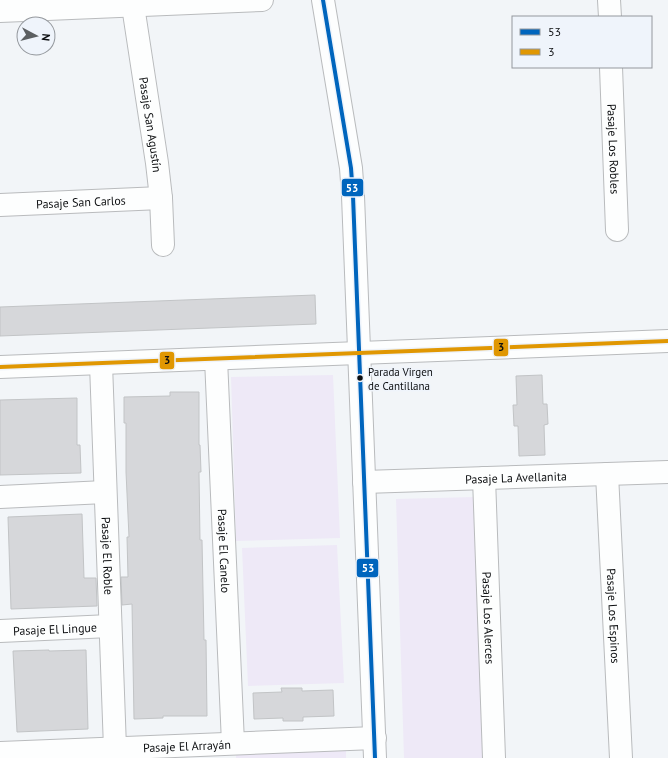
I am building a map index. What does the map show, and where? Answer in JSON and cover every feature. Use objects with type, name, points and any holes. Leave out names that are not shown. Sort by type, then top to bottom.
[{"type":"street","points":[[0,11],[146,3],[262,0]]},
{"type":"street","points":[[323,0],[351,168],[355,225],[375,748]]},
{"type":"street","points":[[609,0],[610,16]]},
{"type":"street","name":"Pasaje San Agustín","points":[[146,3],[157,163],[161,198],[163,245]]},
{"type":"street","name":"Pasaje Los Robles","points":[[612,68],[617,230]]},
{"type":"street","name":"Pasaje San Carlos","points":[[0,205],[161,198]]},
{"type":"street","points":[[0,367],[668,341]]},
{"type":"street","name":"Pasaje El Canelo","points":[[216,359],[233,744]]},
{"type":"street","name":"Pasaje El Roble","points":[[101,364],[115,748]]},
{"type":"street","name":"Pasaje La Avellanita","points":[[364,482],[668,472]]},
{"type":"street","name":"Pasaje Los Espinos","points":[[607,474],[621,758]]},
{"type":"street","name":"Pasaje Los Alerces","points":[[484,478],[494,758]]},
{"type":"street","points":[[0,497],[105,492]]},
{"type":"street","name":"Pasaje El Lingue","points":[[0,630],[110,626]]},
{"type":"street","name":"Pasaje El Arrayán","points":[[0,753],[233,744],[375,748]]},
{"type":"shaded area","points":[[333,375],[340,538],[236,541],[231,377]]},
{"type":"shaded area","points":[[475,497],[484,758],[404,758],[396,499]]},
{"type":"shaded area","points":[[337,545],[344,683],[248,686],[242,548]]},
{"type":"shaded area","points":[[346,750],[346,758],[236,758],[236,753]]},
{"type":"building","points":[[315,295],[316,324],[0,336],[0,307]]},
{"type":"building","points":[[542,375],[543,404],[547,404],[548,424],[544,425],[545,455],[519,456],[518,426],[514,426],[513,405],[517,405],[516,376]]},
{"type":"building","points":[[170,392],[199,392],[199,445],[201,472],[199,472],[200,540],[202,540],[204,640],[206,640],[207,716],[163,716],[163,718],[134,719],[132,604],[122,605],[121,577],[128,577],[127,537],[129,537],[124,397],[170,396]]},
{"type":"building","points":[[77,398],[77,445],[80,445],[81,473],[0,475],[0,400]]},
{"type":"building","points":[[82,514],[84,578],[96,578],[97,606],[11,609],[8,517]]},
{"type":"building","points":[[86,650],[88,729],[17,732],[13,651]]},
{"type":"building","points":[[281,688],[302,688],[302,691],[333,690],[334,716],[303,717],[303,721],[283,721],[283,718],[254,719],[253,693],[282,692]]},
{"type":"transit line","name":"53","points":[[323,0],[351,168],[353,196],[375,758]]},
{"type":"transit line","name":"3","points":[[0,367],[668,341]]},
{"type":"place","name":"Parada Virgen de Cantillana","points":[[360,378]]}]
